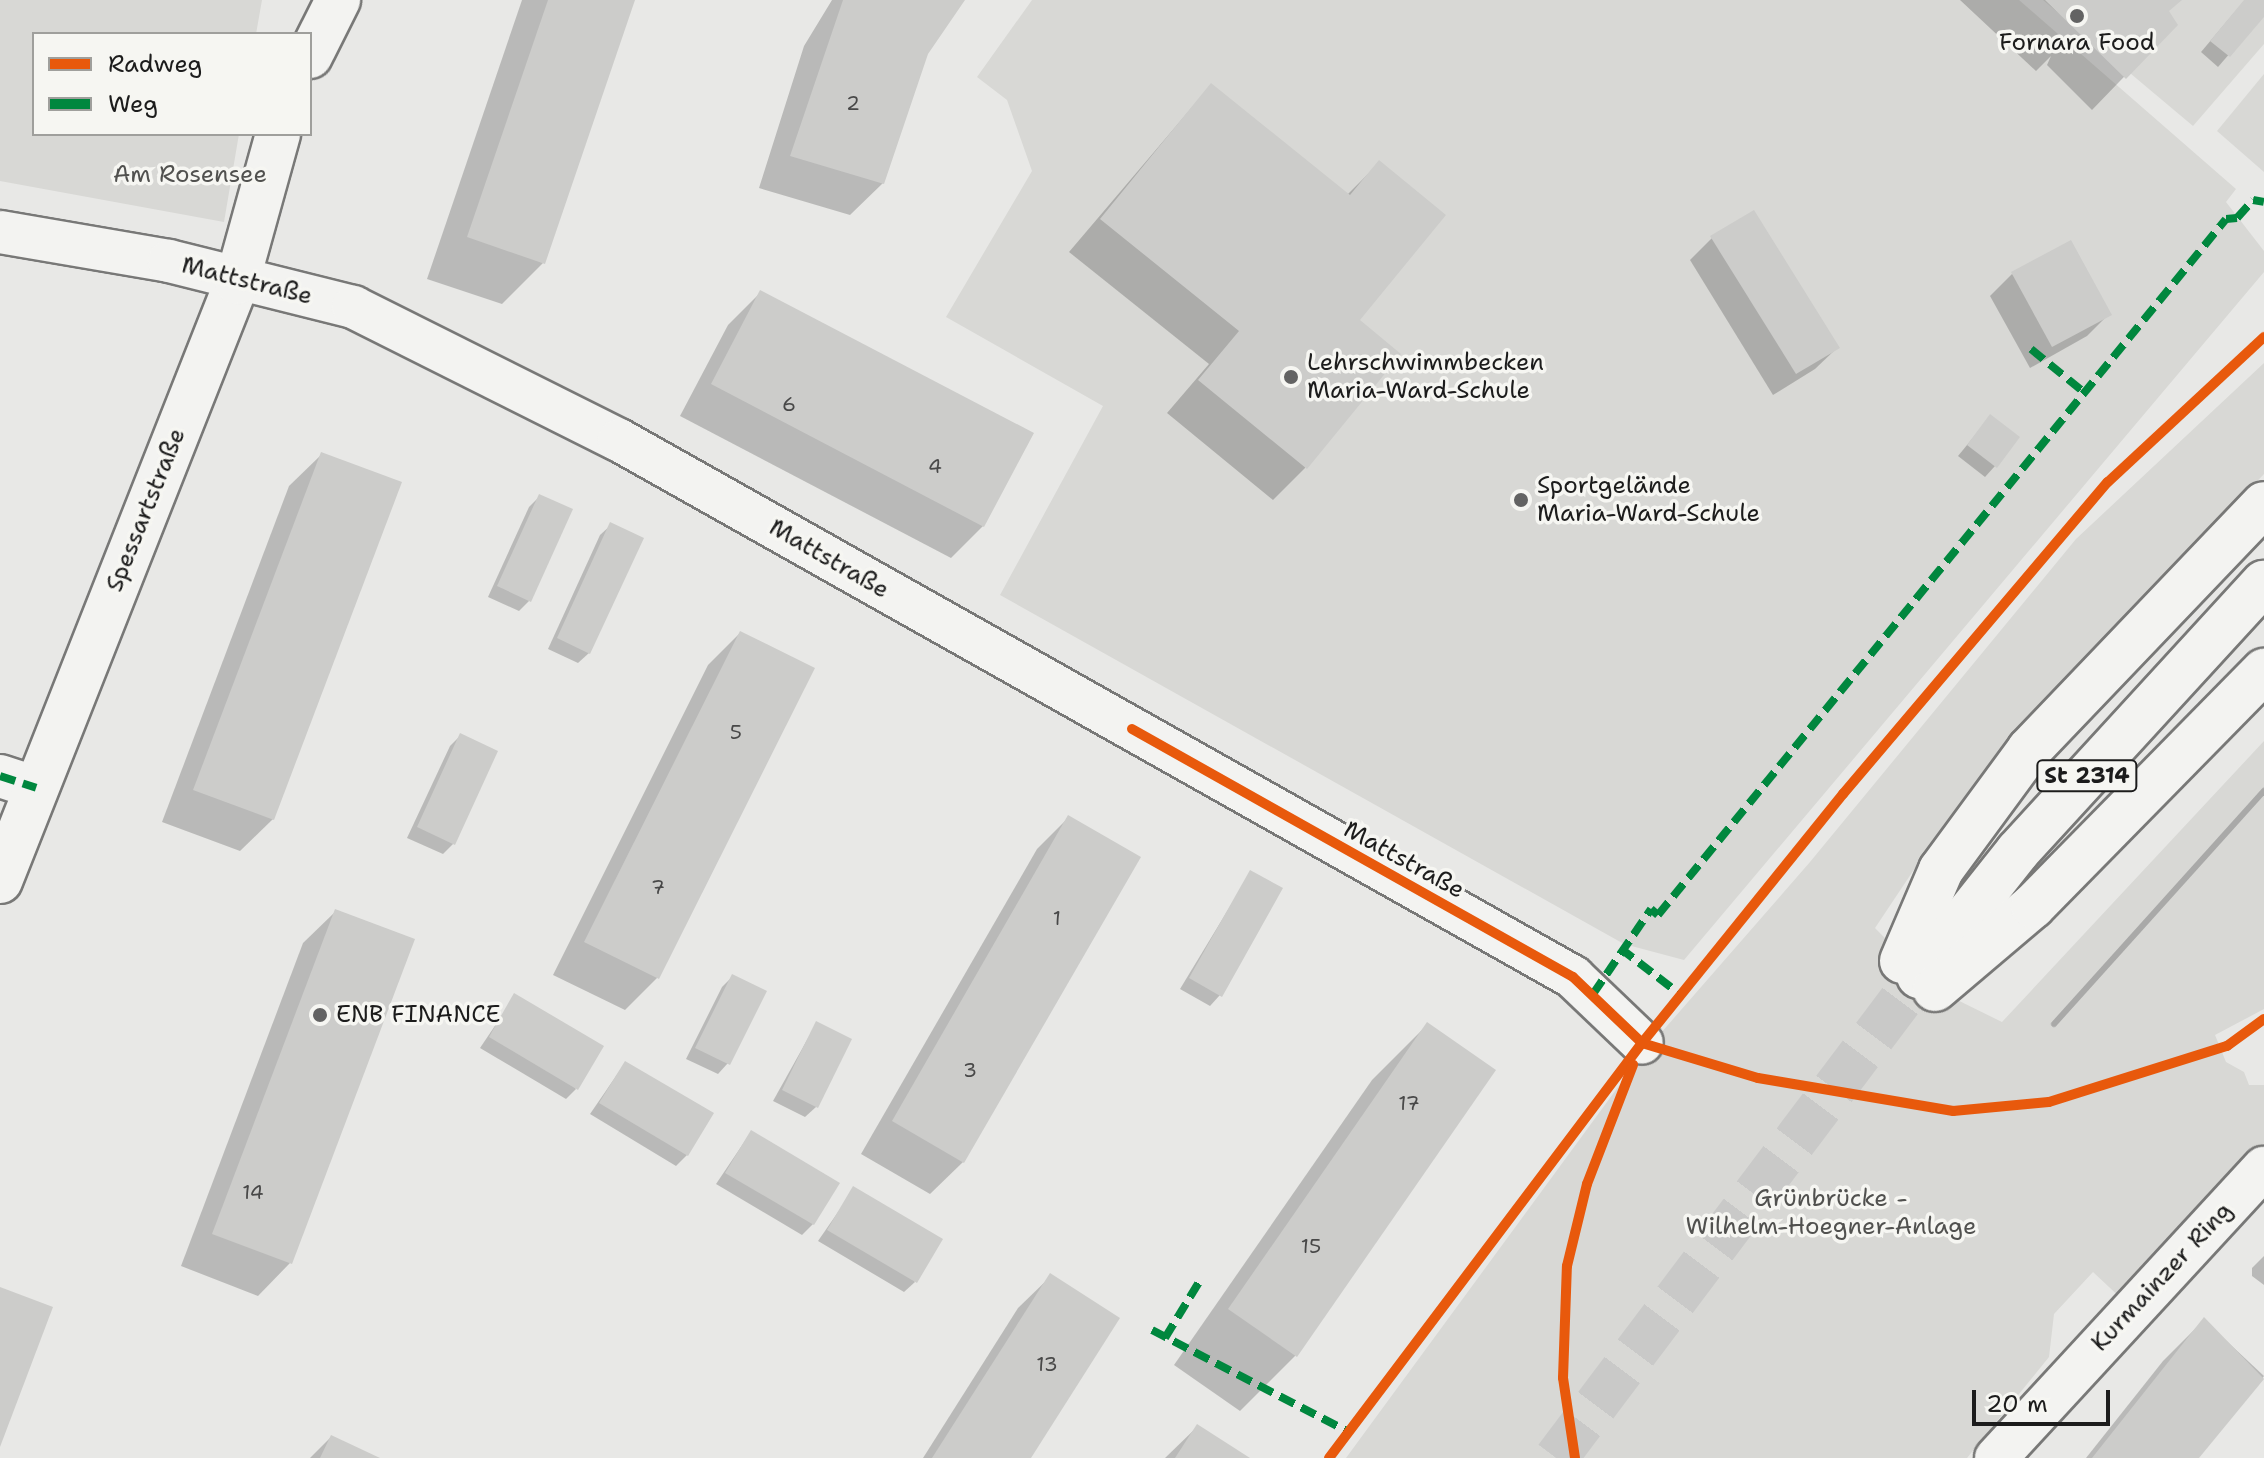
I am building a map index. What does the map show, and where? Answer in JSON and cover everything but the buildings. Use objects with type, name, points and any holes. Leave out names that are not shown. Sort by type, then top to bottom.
[{"type":"main road","points":[[312,52],[338,0]]},
{"type":"main road","name":"Spessartstraße","points":[[0,881],[18,782],[237,282],[277,136]]},
{"type":"main road","points":[[1919,975],[1941,870],[2029,750],[2264,504]]},
{"type":"main road","name":"St 2314","points":[[1919,975],[2018,851],[2264,583]]},
{"type":"main road","points":[[1919,975],[2033,906],[2264,671]]},
{"type":"street","name":"Mattstraße","points":[[0,232],[169,261],[237,282],[353,307],[619,440],[1573,977],[1642,1043]]},
{"type":"street","name":"Kurmainzer Ring","points":[[1996,1458],[2264,1168]]},
{"type":"shaded area","name":"Am Rosensee","points":[[0,0],[262,0],[256,32],[32,32],[32,136],[239,136],[224,222],[0,181]]},
{"type":"shaded area","name":"Sportgelände Maria-Ward-Schule","points":[[1032,0],[2019,0],[2236,189],[2226,202],[2264,251],[2264,272],[1684,960],[1624,944],[1000,595],[1103,406],[946,317],[1032,171],[1007,100],[977,77]]},
{"type":"shaded area","points":[[2043,0],[2264,0],[2264,44],[2193,126]]},
{"type":"shaded area","points":[[2264,74],[2264,172],[2217,131]]},
{"type":"shaded area","name":"Grünbrücke - Wilhelm-Hoegner-Anlage","points":[[2264,363],[2264,474],[2040,710],[1947,820],[1875,928],[1935,989],[2002,1022],[2264,741],[2264,1009],[2215,1035],[2226,1062],[2244,1072],[2249,1085],[2264,1085],[2264,1143],[2125,1302],[2093,1272],[2054,1314],[2049,1357],[1967,1458],[1346,1458],[1640,1057],[1810,862],[2076,539]]},
{"type":"tunnel","points":[[1556,1458],[1919,976]]},
{"type":"railway","points":[[2054,1024],[2264,791]]},
{"type":"marked path","points":[[1593,994],[1651,909],[1658,915],[2226,219],[2237,218],[2253,200],[2264,202]]},
{"type":"marked path","points":[[2031,349],[2085,393]]},
{"type":"marked path","points":[[0,776],[36,788]]},
{"type":"marked path","points":[[1620,948],[1681,995]]},
{"type":"marked path","points":[[1165,1338],[1199,1282]]},
{"type":"marked path","points":[[1152,1330],[1349,1432]]},
{"type":"cycle path","points":[[1329,1458],[1642,1043],[1843,794],[2108,482],[2264,337]]},
{"type":"cycle path","points":[[1132,729],[1573,977],[1642,1043],[1758,1078],[1953,1111],[2049,1102],[2227,1046],[2264,1019]]},
{"type":"cycle path","points":[[1575,1458],[1563,1378],[1567,1266],[1587,1184],[1633,1065]]},
{"type":"place","name":"Fornara Food","points":[[2077,16]]},
{"type":"place","name":"Lehrschwimmbecken Maria-Ward-Schule","points":[[1291,377]]},
{"type":"place","name":"Sportgelände Maria-Ward-Schule","points":[[1521,500]]},
{"type":"place","name":"ENB FINANCE","points":[[320,1015]]}]
